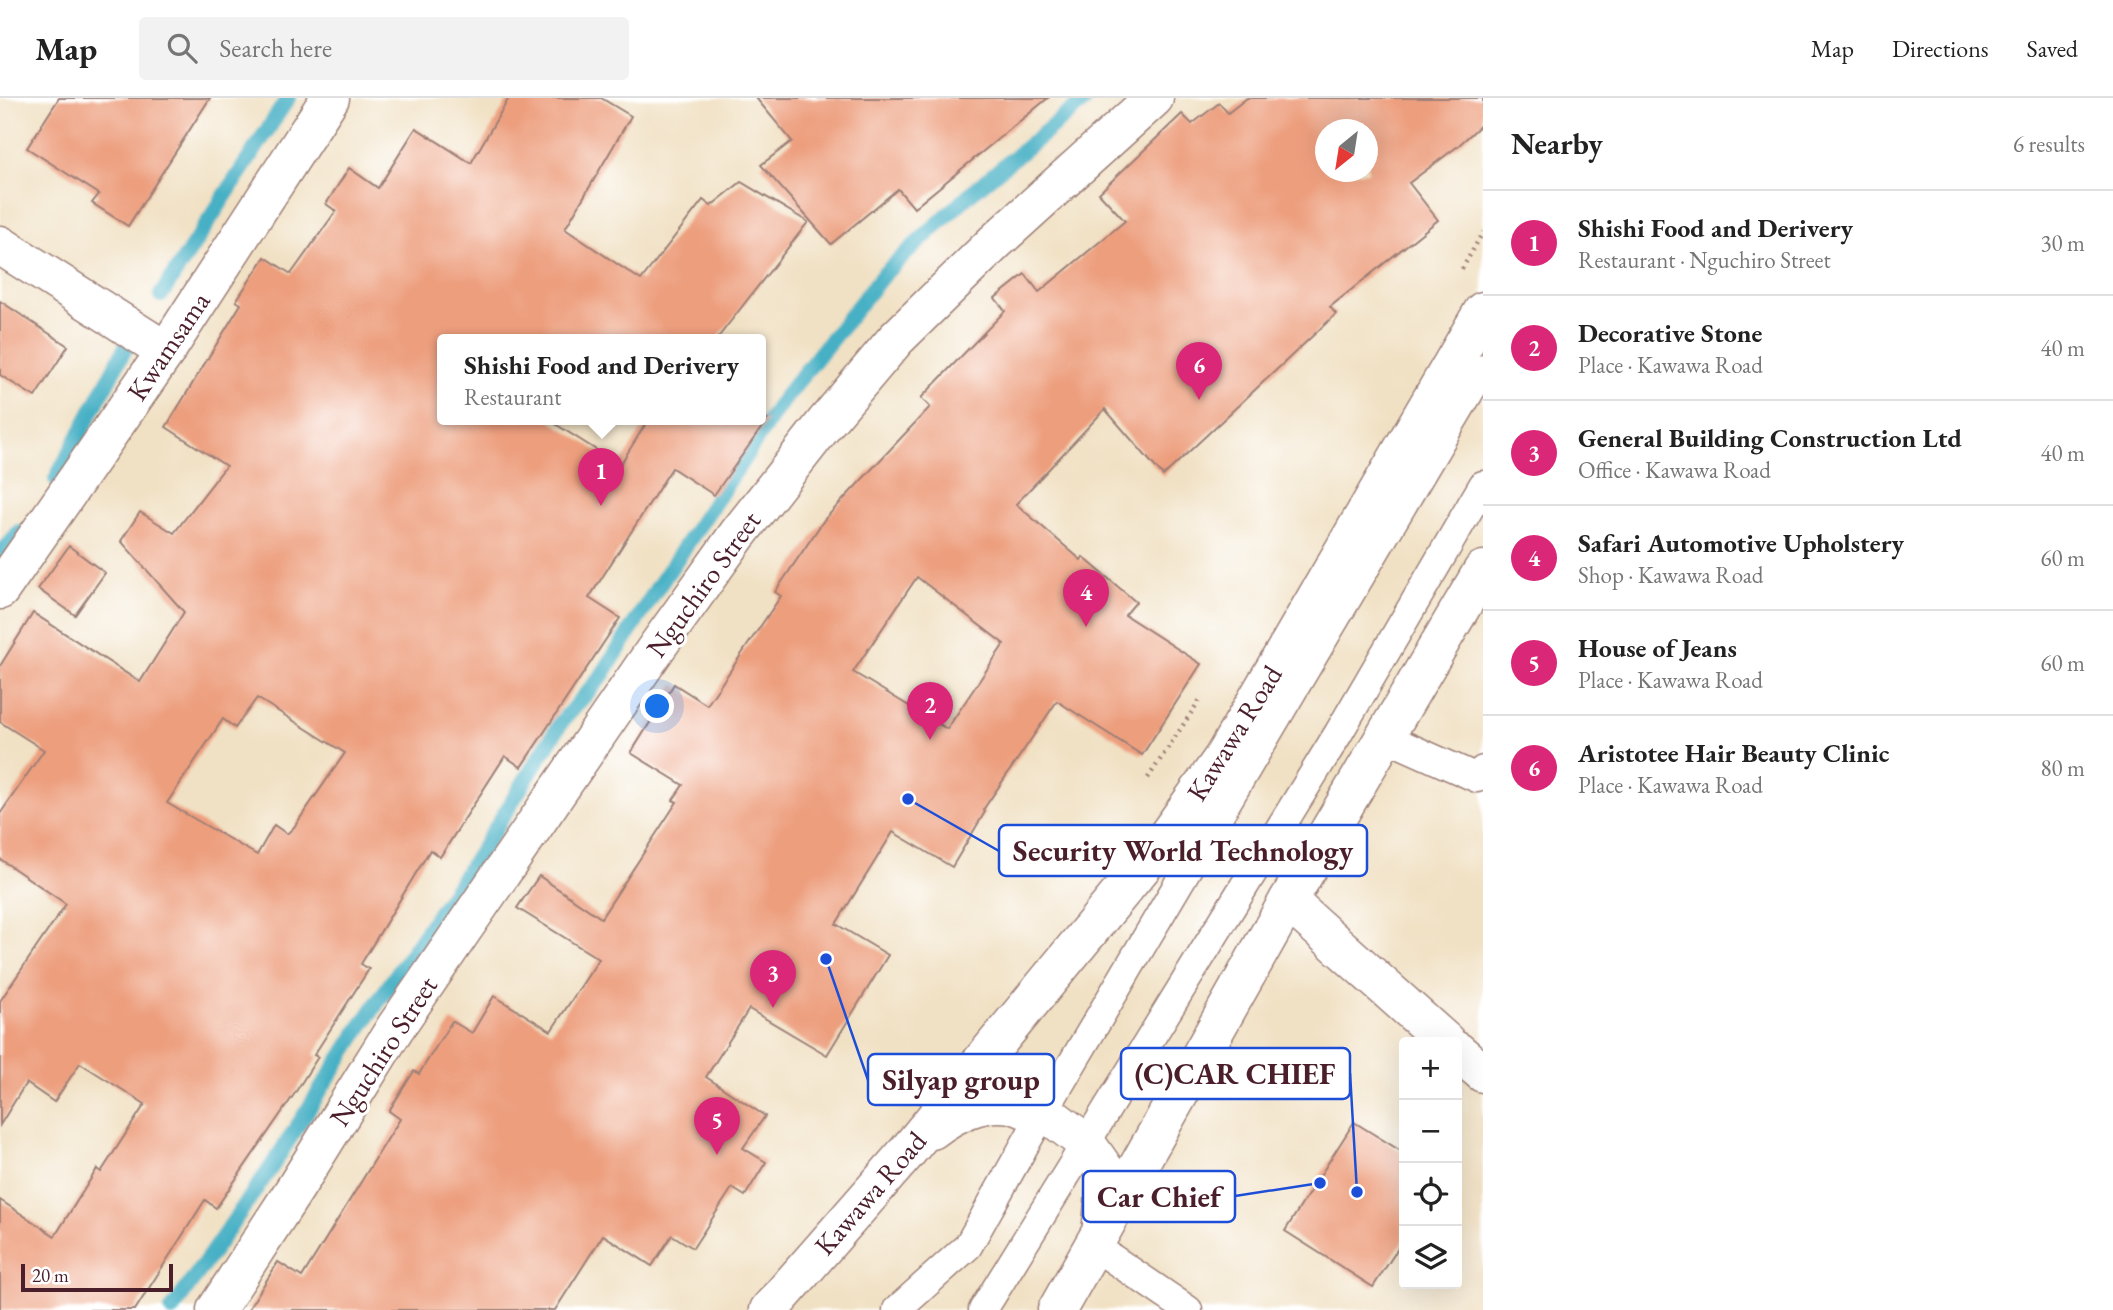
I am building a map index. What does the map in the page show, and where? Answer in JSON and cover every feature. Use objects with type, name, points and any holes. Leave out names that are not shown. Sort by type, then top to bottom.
[{"type":"street","name":"Kwamsama","points":[[0,590],[166,351],[330,98]]},
{"type":"street","name":"Nguchiro Street","points":[[216,1310],[395,1028],[738,534],[826,422],[897,339],[995,242],[1154,98]]},
{"type":"street","points":[[0,245],[166,351]]},
{"type":"street","name":"Kawawa Road","points":[[769,1310],[907,1152],[1165,839],[1223,758],[1483,311]]},
{"type":"street","points":[[1057,1310],[1288,901],[1483,570]]},
{"type":"street","points":[[1288,901],[1440,1037]]},
{"type":"street","points":[[1462,1055],[1483,1073]]},
{"type":"street","points":[[907,1152],[938,1125],[971,1107],[1011,1104],[1041,1116],[1049,1115],[1086,1143],[1107,1173],[1098,1239]]},
{"type":"lane","name":"Kawawa Road","points":[[897,1310],[968,1246],[1041,1116],[1483,369]]},
{"type":"lane","points":[[983,1310],[1338,734],[1483,485]]},
{"type":"lane","points":[[1385,737],[1477,778],[1483,770]]},
{"type":"lane","points":[[1098,1239],[1188,1310]]},
{"type":"path","points":[[1455,280],[1483,232]]},
{"type":"path","points":[[1146,781],[1206,690]]},
{"type":"building","points":[[59,98],[210,98],[128,226],[92,203],[99,194],[27,148]]},
{"type":"building","points":[[509,98],[601,98],[631,116],[565,229],[641,280],[703,200],[711,206],[741,182],[808,222],[721,334],[437,334],[437,425],[557,425],[620,465],[645,425],[763,425],[714,495],[672,468],[589,598],[620,618],[521,767],[505,756],[440,857],[430,850],[361,964],[369,969],[314,1055],[318,1057],[293,1096],[216,1208],[205,1200],[135,1310],[0,1310],[0,1200],[55,1236],[97,1169],[101,1172],[145,1104],[80,1063],[54,1102],[26,1083],[0,1125],[0,1001],[66,904],[0,859],[0,814],[44,750],[0,722],[0,666],[33,613],[140,682],[184,612],[121,541],[140,512],[174,533],[226,466],[166,427],[241,304],[236,301],[265,257],[291,274],[336,211],[326,204],[349,168],[378,188],[416,128],[471,163]],"holes":[[[257,698],[345,753],[287,834],[274,825],[257,855],[167,803],[223,719],[235,728]]]},
{"type":"building","points":[[756,98],[1048,98],[914,208],[898,189],[831,244],[761,165],[792,141]]},
{"type":"building","points":[[1247,98],[1483,98],[1483,123],[1458,146],[1409,183],[1438,220],[1330,307],[1336,314],[1163,476],[1105,409],[1016,504],[1081,560],[1083,557],[1136,602],[1125,615],[1201,664],[1142,755],[1057,701],[983,810],[985,812],[952,867],[893,832],[836,924],[888,955],[827,1055],[749,1009],[706,1077],[765,1116],[743,1148],[766,1162],[745,1196],[732,1188],[693,1248],[672,1235],[652,1266],[603,1235],[555,1310],[248,1310],[278,1262],[302,1277],[400,1119],[389,1111],[414,1071],[419,1074],[452,1021],[472,1033],[494,996],[551,1031],[599,959],[517,908],[539,876],[601,918],[677,802],[673,800],[683,785],[631,753],[674,684],[707,705],[781,596],[775,592],[824,520],[930,407],[921,398],[1005,311],[995,298],[1025,274],[1039,292],[1125,221],[1099,193],[1182,114],[1192,124],[1219,103],[1228,113]],"holes":[[[917,577],[1004,644],[947,729],[853,672]]]},
{"type":"building","points":[[0,301],[68,346],[35,397],[0,375]]},
{"type":"building","points":[[69,546],[105,573],[75,615],[38,589]]},
{"type":"building","points":[[1354,1122],[1399,1150],[1399,1247],[1373,1287],[1285,1231]]},
{"type":"waterway","points":[[161,295],[288,98]]},
{"type":"waterway","points":[[172,1310],[272,1166],[360,1028],[482,850],[562,721],[601,677],[782,401],[883,275],[972,192],[1087,98]]},
{"type":"waterway","points":[[56,479],[127,345]]},
{"type":"waterway","points":[[0,555],[19,532]]},
{"type":"place","name":"Aristotee Hair Beauty Clinic","points":[[1199,400]]},
{"type":"place","name":"Shishi Food and Derivery","points":[[601,506]]},
{"type":"place","name":"Safari Automotive Upholstery","points":[[1086,627]]},
{"type":"place","name":"Decorative Stone","points":[[930,740]]},
{"type":"place","name":"Security World Technology","points":[[908,799]]},
{"type":"place","name":"Silyap group","points":[[826,959]]},
{"type":"place","name":"General Building Construction Ltd","points":[[773,1008]]},
{"type":"place","name":"House of Jeans","points":[[717,1155]]},
{"type":"place","name":"Car Chief","points":[[1320,1183]]},
{"type":"place","name":"(C)CAR CHIEF","points":[[1357,1192]]}]
